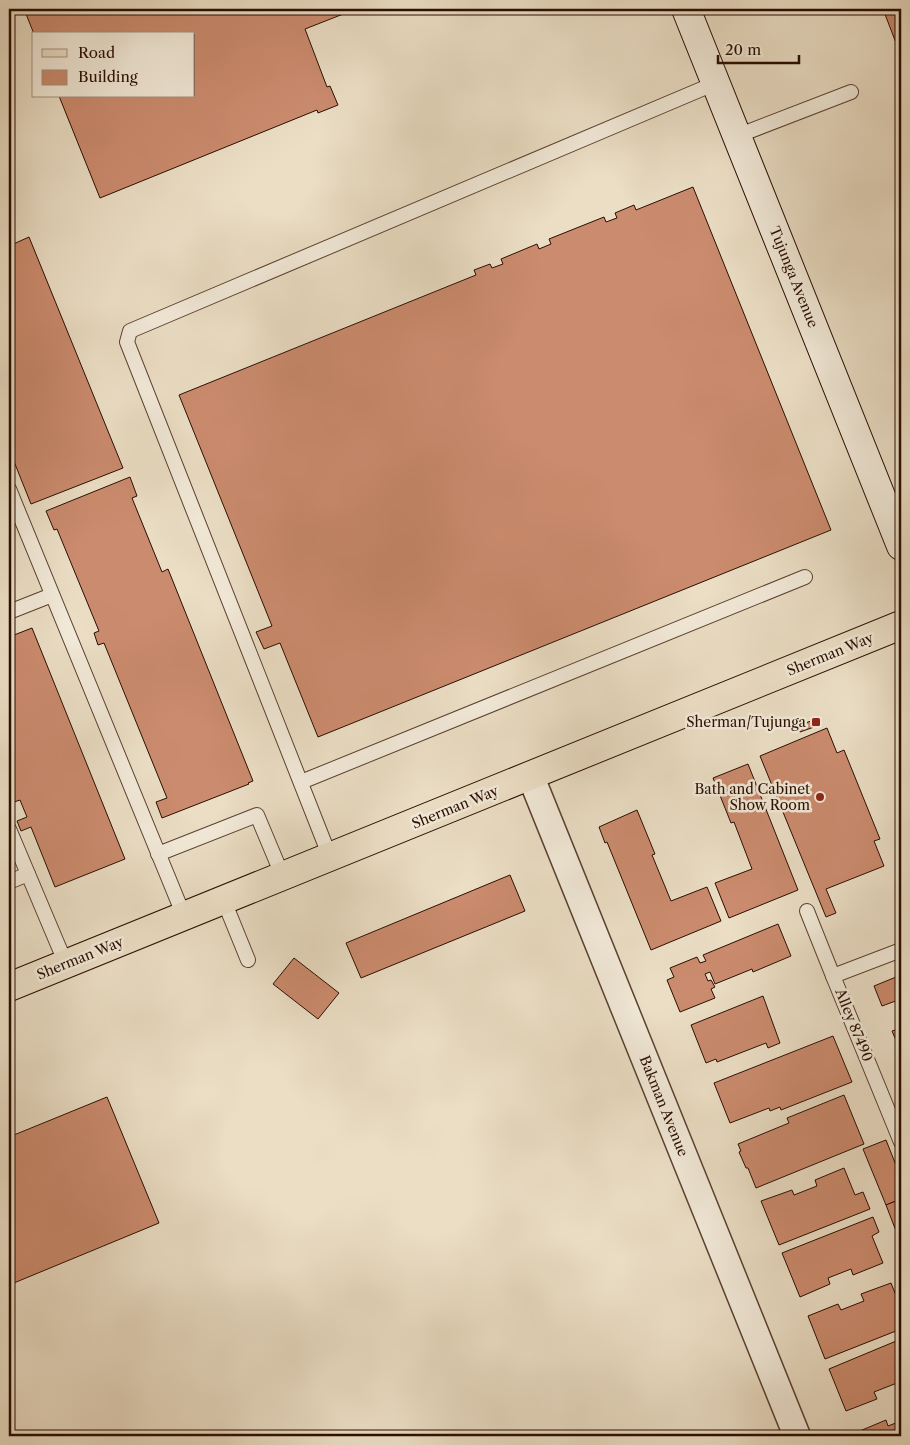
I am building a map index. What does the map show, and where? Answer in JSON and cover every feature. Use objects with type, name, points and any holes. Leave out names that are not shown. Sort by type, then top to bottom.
[{"type":"main road","name":"Sherman Way","points":[[9,987],[531,777],[901,625]]},
{"type":"street","name":"Tujunga Avenue","points":[[686,9],[901,546]]},
{"type":"street","name":"Bakman Avenue","points":[[531,777],[797,1436]]},
{"type":"lane","points":[[330,857],[127,342],[130,331],[716,83]]},
{"type":"lane","points":[[737,136],[851,92]]},
{"type":"lane","points":[[9,489],[184,916]]},
{"type":"lane","points":[[301,782],[805,577]]},
{"type":"lane","points":[[9,612],[52,595]]},
{"type":"lane","points":[[158,854],[257,815],[283,877]]},
{"type":"lane","points":[[9,828],[66,964]]},
{"type":"lane","points":[[9,882],[28,874]]},
{"type":"lane","points":[[224,901],[248,960]]},
{"type":"lane","points":[[806,911],[833,976]]},
{"type":"lane","name":"Alley 87490","points":[[901,950],[833,976],[901,1142]]},
{"type":"building","points":[[24,9],[356,9],[305,29],[327,87],[330,86],[338,105],[318,113],[317,110],[100,198],[60,98],[195,98],[195,32],[33,32]]},
{"type":"building","points":[[883,9],[901,9],[901,56]]},
{"type":"building","points":[[693,187],[831,530],[318,737],[280,643],[264,649],[256,632],[272,626],[179,395],[476,275],[474,270],[490,264],[492,268],[503,264],[501,259],[537,244],[539,249],[551,244],[549,239],[604,217],[606,222],[617,218],[615,213],[634,205],[636,210]]},
{"type":"building","points":[[9,195],[13,202],[9,207]]},
{"type":"building","points":[[29,237],[123,468],[31,504],[9,449],[9,246]]},
{"type":"building","points":[[130,477],[137,496],[132,498],[162,572],[168,569],[253,781],[162,818],[156,802],[167,798],[104,643],[98,645],[94,633],[99,631],[57,529],[54,530],[46,511]]},
{"type":"building","points":[[32,628],[125,859],[55,887],[31,827],[21,831],[17,821],[27,817],[20,800],[11,803],[9,797],[9,777],[11,776],[9,771],[9,637]]},
{"type":"building","points":[[811,721],[814,727],[800,732],[797,726]]},
{"type":"building","name":"Bath and Cabinet Show Room","points":[[827,728],[837,753],[844,750],[880,839],[874,841],[884,866],[826,889],[836,913],[826,917],[760,756]]},
{"type":"building","points":[[748,764],[798,890],[729,918],[715,883],[752,869],[734,822],[731,823],[713,778]]},
{"type":"building","points":[[637,810],[655,854],[652,855],[671,901],[707,887],[721,921],[651,950],[607,842],[605,843],[599,827]]},
{"type":"building","points":[[510,875],[525,911],[361,978],[346,943]]},
{"type":"building","points":[[778,924],[791,956],[753,972],[752,969],[715,984],[710,972],[705,974],[708,981],[711,980],[715,987],[711,989],[715,998],[680,1012],[667,980],[674,977],[670,968],[697,957],[700,963],[706,961],[703,955]]},
{"type":"building","points":[[294,958],[339,993],[318,1019],[273,984]]},
{"type":"building","points":[[901,975],[901,999],[882,1006],[874,986]]},
{"type":"building","points":[[763,996],[780,1043],[768,1048],[766,1043],[717,1062],[716,1059],[706,1063],[691,1025]]},
{"type":"building","points":[[901,1028],[901,1052],[892,1031]]},
{"type":"building","points":[[833,1036],[852,1082],[781,1110],[780,1107],[770,1111],[769,1108],[730,1123],[714,1083]]},
{"type":"building","points":[[844,1095],[864,1144],[756,1188],[739,1152],[741,1151],[738,1144],[789,1123],[787,1118]]},
{"type":"building","points":[[107,1097],[159,1223],[9,1285],[9,1137]]},
{"type":"building","points":[[886,1140],[901,1178],[901,1199],[886,1205],[863,1149]]},
{"type":"building","points":[[844,1168],[855,1195],[863,1192],[870,1209],[779,1245],[761,1201],[792,1190],[794,1195],[817,1186],[815,1180]]},
{"type":"building","points":[[901,1199],[901,1244],[886,1205]]},
{"type":"building","points":[[873,1217],[879,1232],[872,1236],[883,1263],[853,1275],[851,1269],[828,1278],[830,1284],[800,1297],[782,1253]]},
{"type":"building","points":[[891,1283],[901,1308],[901,1329],[825,1359],[808,1316],[838,1304],[841,1310],[864,1301],[861,1294]]},
{"type":"building","points":[[901,1339],[901,1389],[897,1383],[874,1392],[877,1399],[846,1411],[829,1369]]},
{"type":"building","points":[[886,1420],[888,1426],[901,1421],[901,1436],[856,1436],[855,1433]]},
{"type":"place","name":"Sherman/Tujunga","points":[[816,722]]},
{"type":"place","name":"Bath and Cabinet Show Room","points":[[820,797]]}]
